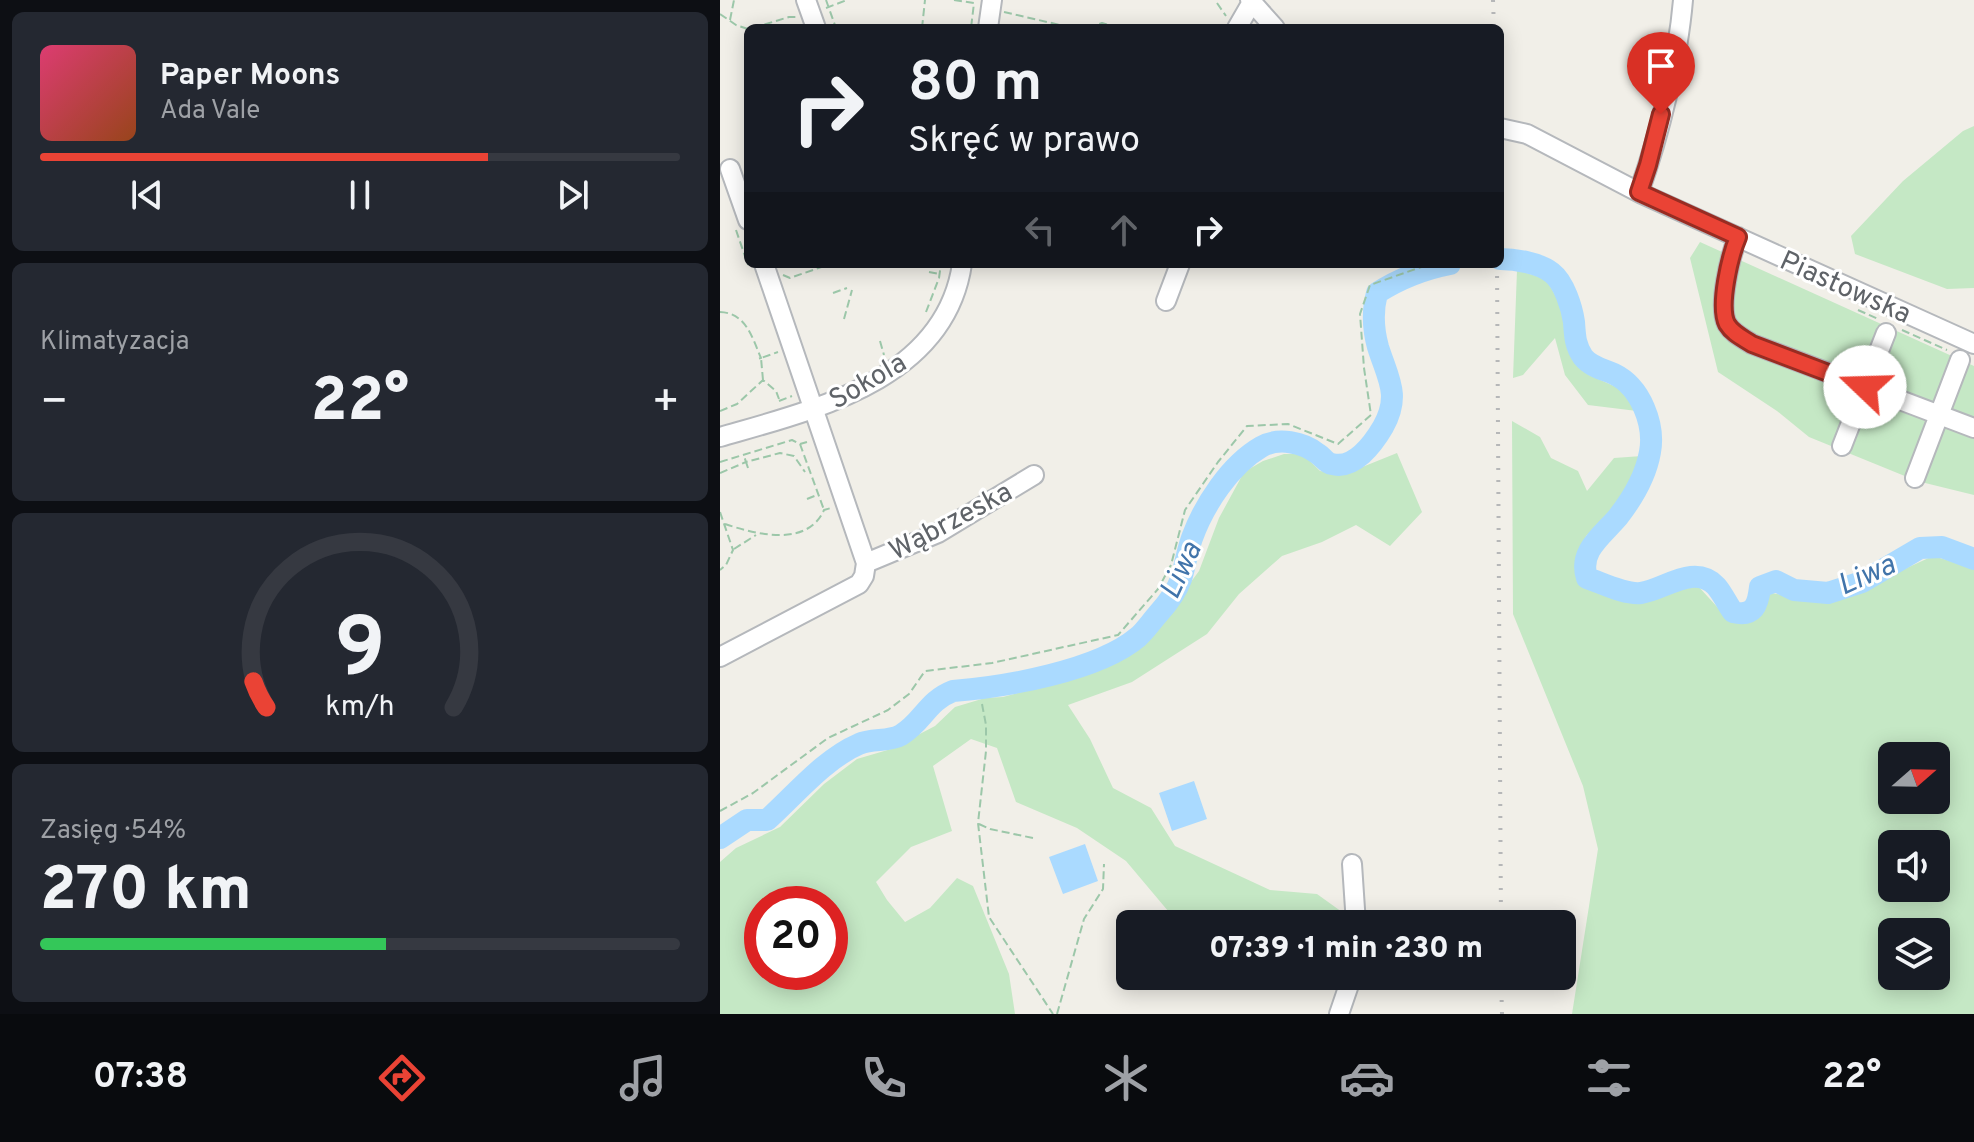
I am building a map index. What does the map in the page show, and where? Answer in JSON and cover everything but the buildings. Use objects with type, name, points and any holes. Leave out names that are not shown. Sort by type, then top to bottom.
[{"type":"street","points":[[806,0],[815,24]]},
{"type":"street","points":[[1639,192],[1673,62],[1683,0]]},
{"type":"street","points":[[1234,24],[1251,1],[1271,24]]},
{"type":"street","points":[[985,4],[988,24]]},
{"type":"street","name":"Piastowska","points":[[1504,129],[1534,137],[1639,192],[1974,344]]},
{"type":"street","points":[[733,168],[744,206]]},
{"type":"street","points":[[1738,237],[1730,256],[1725,287],[1726,322],[1736,335],[1752,344],[1974,428]]},
{"type":"street","name":"Wąbrzeska","points":[[720,657],[859,584],[866,563],[765,268]]},
{"type":"street","name":"Sokola","points":[[720,437],[813,410],[855,392],[916,352],[936,330],[950,307],[961,268]]},
{"type":"street","points":[[1166,301],[1178,268]]},
{"type":"street","points":[[1842,446],[1886,333]]},
{"type":"street","points":[[1915,478],[1960,360]]},
{"type":"street","name":"Wąbrzeska","points":[[866,563],[938,533],[1034,475]]},
{"type":"street","points":[[1352,864],[1355,910]]},
{"type":"street","points":[[1339,1014],[1347,990]]},
{"type":"path","points":[[730,21],[734,0]]},
{"type":"path","points":[[826,0],[835,24]]},
{"type":"path","points":[[922,24],[925,0]]},
{"type":"path","points":[[954,0],[985,4],[1058,24]]},
{"type":"path","points":[[1217,3],[1232,24]]},
{"type":"path","points":[[973,24],[985,4]]},
{"type":"path","points":[[720,14],[744,27]]},
{"type":"path","points":[[926,319],[926,309],[941,268]]},
{"type":"path","points":[[720,811],[753,793],[828,738],[888,710],[909,694],[925,671],[992,663],[1118,635],[1158,589],[1171,565],[1185,510],[1247,426],[1288,424],[1338,444],[1371,415],[1360,314],[1370,285],[1419,268]]},
{"type":"path","points":[[929,272],[940,274]]},
{"type":"path","points":[[833,293],[847,288]]},
{"type":"path","points":[[844,319],[852,290]]},
{"type":"path","points":[[720,312],[736,315],[744,322],[752,336],[763,380],[776,391],[784,418]]},
{"type":"path","points":[[747,337],[752,336]]},
{"type":"path","points":[[880,341],[886,360]]},
{"type":"path","points":[[759,358],[779,351]]},
{"type":"path","points":[[720,411],[737,404],[763,380]]},
{"type":"path","points":[[720,462],[792,440],[800,444],[808,442]]},
{"type":"path","points":[[725,524],[757,535],[776,536],[800,531],[819,520],[824,510],[807,471],[800,444]]},
{"type":"path","points":[[744,454],[748,468]]},
{"type":"path","points":[[724,477],[721,472],[768,455],[788,454],[807,471]]},
{"type":"path","points":[[798,475],[807,471]]},
{"type":"path","points":[[807,499],[818,495]]},
{"type":"path","points":[[824,510],[832,508]]},
{"type":"path","points":[[720,512],[733,550]]},
{"type":"path","points":[[720,570],[733,550],[757,535]]},
{"type":"path","points":[[982,704],[986,751],[978,823],[989,917],[1055,1014]]},
{"type":"path","points":[[978,823],[990,829],[1033,838]]},
{"type":"path","points":[[1055,1014],[1084,919],[1103,889],[1104,864]]},
{"type":"green space","points":[[1974,126],[1974,288],[1947,289],[1855,254],[1851,236],[1903,181],[1963,131]]},
{"type":"green space","points":[[1700,242],[1974,366],[1974,495],[1917,481],[1809,437],[1777,411],[1718,372],[1690,258]]},
{"type":"green space","points":[[1517,270],[1546,279],[1567,316],[1570,348],[1589,375],[1623,390],[1637,411],[1588,405],[1565,375],[1555,338],[1523,375],[1513,378]]},
{"type":"green space","points":[[1512,421],[1540,437],[1551,458],[1578,471],[1587,491],[1614,458],[1642,456],[1616,507],[1586,536],[1577,573],[1585,587],[1637,599],[1698,586],[1730,621],[1760,617],[1766,592],[1830,603],[1933,556],[1974,568],[1974,1014],[1572,1014],[1598,849],[1583,786],[1513,614]]},
{"type":"green space","points":[[1397,453],[1422,512],[1390,546],[1356,525],[1322,542],[1282,556],[1239,594],[1207,634],[1132,682],[1068,705],[1090,739],[1113,788],[1151,808],[1175,846],[1270,890],[1317,894],[1339,910],[1167,910],[1126,861],[1077,828],[1016,802],[997,748],[971,739],[933,766],[952,831],[911,847],[876,882],[905,922],[930,908],[957,878],[973,886],[1009,974],[1015,1014],[720,1014],[720,862],[736,848],[780,827],[824,784],[857,759],[891,749],[935,726],[955,707],[1073,678],[1103,666],[1133,648],[1157,628],[1199,571],[1219,518],[1244,472],[1284,454],[1303,454],[1320,471],[1345,474]]},
{"type":"water","points":[[1194,781],[1207,819],[1172,831],[1159,793]]},
{"type":"water","points":[[1085,844],[1098,881],[1063,894],[1049,857]]},
{"type":"waterway","name":"Liwa","points":[[1504,259],[1534,264],[1556,277],[1569,303],[1577,344],[1583,357],[1624,380],[1639,397],[1648,419],[1651,441],[1645,469],[1623,510],[1589,552],[1585,568],[1587,578],[1621,590],[1641,593],[1689,577],[1698,577],[1716,586],[1733,612],[1746,613],[1754,608],[1760,587],[1776,581],[1794,590],[1828,593],[1862,582],[1920,548],[1942,547],[1974,559]]},
{"type":"waterway","name":"Liwa","points":[[720,838],[747,820],[767,820],[822,768],[846,751],[864,742],[901,735],[944,695],[1075,668],[1121,649],[1138,637],[1177,589],[1203,512],[1239,464],[1261,447],[1275,442],[1298,444],[1330,463],[1340,465],[1355,459],[1368,448],[1388,416],[1392,396],[1375,334],[1377,293],[1412,275],[1435,268]]},
{"type":"railway","points":[[1493,0],[1494,24]]},
{"type":"railway","points":[[1497,268],[1501,910]]},
{"type":"railway","points":[[1501,990],[1502,1014]]},
{"type":"route","points":[[1661,114],[1639,192],[1738,237],[1731,252],[1725,287],[1726,322],[1736,335],[1752,344],[1865,387]]}]
